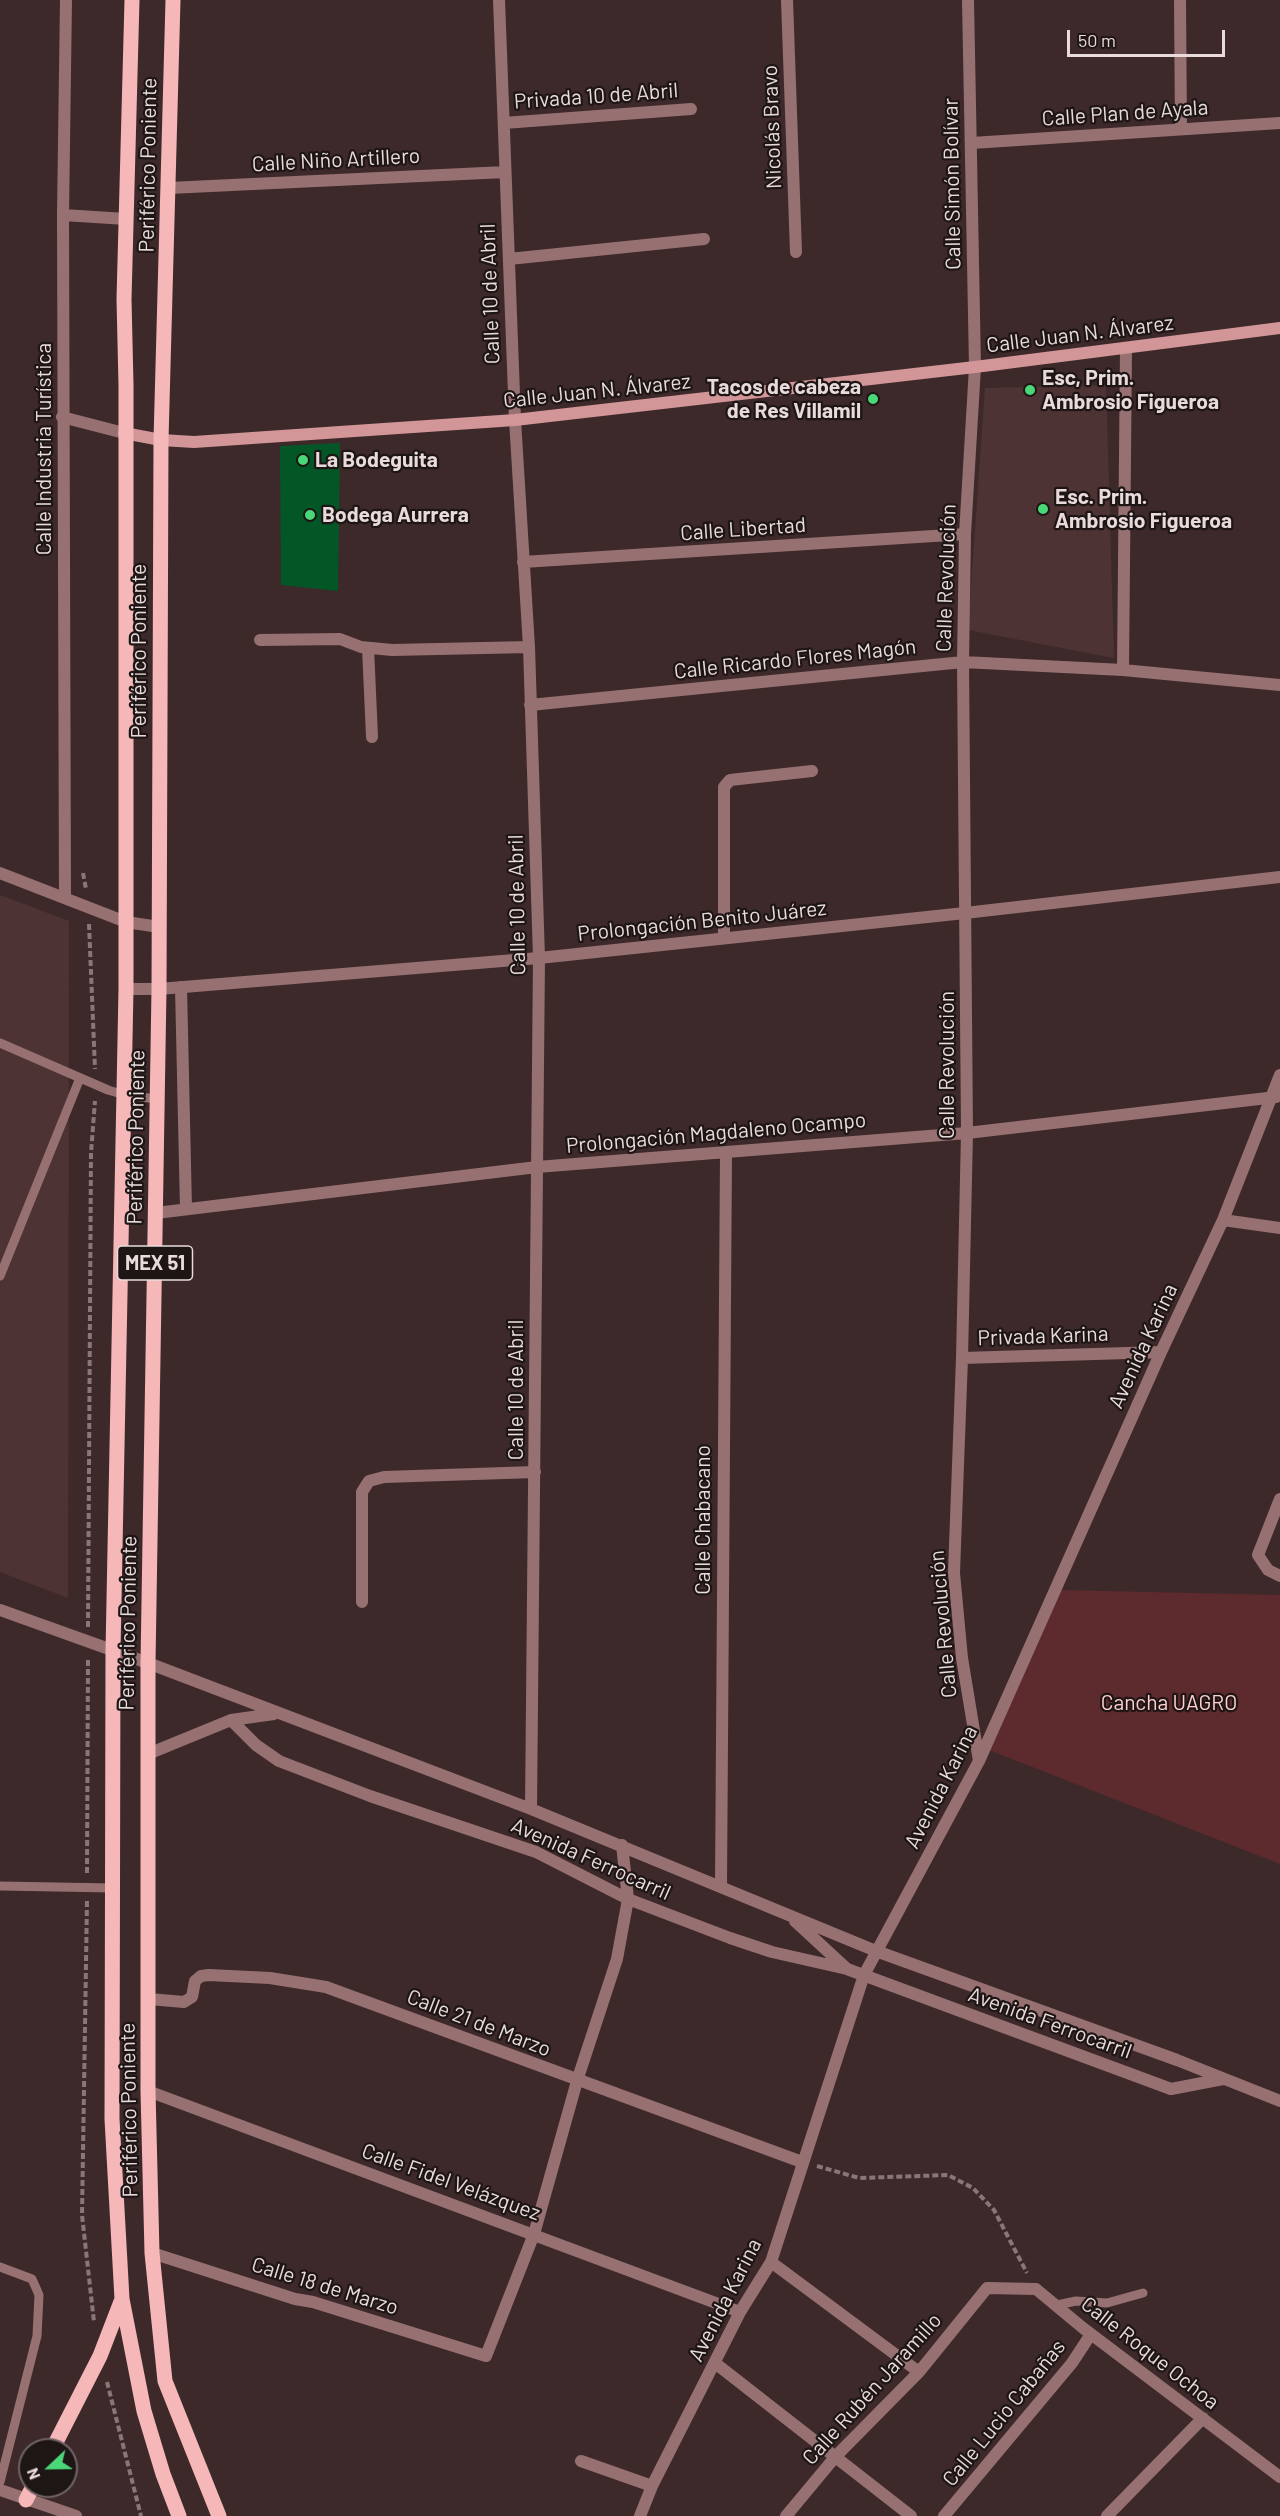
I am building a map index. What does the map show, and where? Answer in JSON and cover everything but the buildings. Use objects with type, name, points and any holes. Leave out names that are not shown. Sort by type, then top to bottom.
[{"type":"main road","name":"Periférico Poniente","points":[[132,0],[126,219],[124,433],[126,989],[113,1651],[112,2119],[122,2299],[144,2412],[179,2516]]},
{"type":"main road","name":"Periférico Poniente","points":[[173,0],[161,440],[159,989],[148,1663],[148,2091],[152,2253],[165,2380],[219,2516]]},
{"type":"main road","name":"Calle Juan N. Álvarez","points":[[124,433],[161,440],[194,442],[515,420],[975,367],[1280,328]]},
{"type":"main road","points":[[58,2438],[100,2356],[122,2299]]},
{"type":"street","name":"Calle Industria Turística","points":[[65,898],[62,417],[66,0]]},
{"type":"street","name":"Calle 10 de Abril","points":[[499,0],[515,420],[529,647],[539,958],[531,1809]]},
{"type":"street","name":"Nicolás Bravo","points":[[787,0],[796,252]]},
{"type":"street","name":"Calle Simón Bolívar","points":[[968,0],[975,367]]},
{"type":"street","points":[[1180,0],[1181,129]]},
{"type":"street","name":"Privada 10 de Abril","points":[[504,123],[691,109]]},
{"type":"street","name":"Calle Plan de Ayala","points":[[972,143],[1280,123]]},
{"type":"street","name":"Calle Niño Artillero","points":[[169,188],[505,172]]},
{"type":"street","points":[[63,216],[126,219]]},
{"type":"street","points":[[509,259],[704,238]]},
{"type":"street","points":[[1124,670],[1126,348]]},
{"type":"street","name":"Calle Revolución","points":[[975,367],[965,534],[963,662],[967,1133],[954,1573],[962,1658],[979,1761]]},
{"type":"street","name":"Calle Juan N. Álvarez","points":[[62,417],[124,433]]},
{"type":"street","name":"Calle Libertad","points":[[523,562],[965,534]]},
{"type":"street","points":[[260,640],[340,639],[368,648],[392,651],[529,647]]},
{"type":"street","points":[[368,648],[372,737]]},
{"type":"street","name":"Calle Ricardo Flores Magón","points":[[531,705],[963,662],[1124,670],[1280,685]]},
{"type":"street","points":[[724,937],[724,787],[730,780],[812,771]]},
{"type":"street","points":[[0,873],[126,922],[159,927]]},
{"type":"street","name":"Prolongación Benito Juárez","points":[[126,989],[159,989],[539,958],[1280,877]]},
{"type":"street","points":[[181,987],[186,1209]]},
{"type":"street","name":"Avenida Karina","points":[[640,2516],[652,2486],[740,2312],[771,2262],[864,1975],[979,1761],[1161,1352],[1223,1220],[1276,1097],[1280,1075]]},
{"type":"street","name":"Prolongación Magdaleno Ocampo","points":[[156,1213],[537,1167],[967,1133],[1276,1097]]},
{"type":"street","name":"Calle Chabacano","points":[[721,1887],[726,1153]]},
{"type":"street","points":[[1223,1220],[1280,1228]]},
{"type":"street","name":"Privada Karina","points":[[962,1358],[1161,1352]]},
{"type":"street","points":[[362,1602],[362,1492],[369,1481],[384,1477],[535,1472]]},
{"type":"street","points":[[1274,1573],[1258,1555],[1280,1499]]},
{"type":"street","points":[[0,1610],[148,1663],[531,1809],[876,1951],[1280,2101]]},
{"type":"street","points":[[148,1754],[231,1720],[280,1713]]},
{"type":"street","name":"Avenida Ferrocarril","points":[[231,1720],[256,1745],[279,1761],[370,1796],[536,1852],[628,1899],[772,1952],[847,1969],[1172,2090],[1224,2079]]},
{"type":"street","points":[[534,2234],[577,2081],[617,1959],[628,1899],[622,1845]]},
{"type":"street","points":[[788,1914],[847,1969]]},
{"type":"street","name":"Calle 21 de Marzo","points":[[149,1999],[183,2002],[192,1997],[195,1981],[209,1974],[270,1978],[326,1987],[802,2162]]},
{"type":"street","name":"Calle Fidel Velázquez","points":[[148,2091],[740,2312]]},
{"type":"street","name":"Calle 18 de Marzo","points":[[152,2253],[295,2300],[313,2302],[486,2356],[534,2234]]},
{"type":"street","points":[[771,2262],[919,2372]]},
{"type":"street","name":"Calle Rubén Jaramillo","points":[[786,2516],[836,2456],[919,2372],[987,2288],[1036,2289]]},
{"type":"street","name":"Calle Roque Ochoa","points":[[1036,2289],[1091,2334],[1280,2477]]},
{"type":"street","name":"Calle Lucio Cabañas","points":[[944,2516],[1072,2363],[1091,2334]]},
{"type":"street","points":[[716,2362],[911,2516]]},
{"type":"street","points":[[1107,2516],[1203,2418]]},
{"type":"street","points":[[581,2461],[652,2486]]},
{"type":"street","points":[[0,2490],[76,2516]]},
{"type":"lane","points":[[0,1043],[96,1085],[125,1095],[157,1100]]},
{"type":"lane","points":[[0,1276],[80,1078]]},
{"type":"lane","points":[[0,1886],[113,1888]]},
{"type":"lane","points":[[0,2267],[32,2279],[39,2295],[38,2336],[0,2482]]},
{"type":"lane","points":[[1057,2305],[1076,2301],[1107,2303],[1143,2293]]},
{"type":"path","points":[[82,864],[88,907],[96,1085],[91,1154],[87,1887],[82,2215],[94,2323]]},
{"type":"path","points":[[802,2162],[859,2178],[948,2175],[973,2188],[994,2210],[1036,2289]]},
{"type":"path","points":[[100,2356],[141,2516]]},
{"type":"shaded area","name":"Esc. Prim. Ambrosio Figueroa","points":[[1106,385],[1114,658],[968,630],[985,388]]},
{"type":"shaded area","points":[[0,895],[69,921],[68,1598],[0,1572]]},
{"type":"green space","name":"Cancha UAGRO","points":[[1061,1590],[1280,1595],[1280,1864],[989,1750]]},
{"type":"place","name":"Esc, Prim. Ambrosio Figueroa","points":[[1030,390]]},
{"type":"place","name":"Tacos de cabeza de Res Villamil","points":[[873,399]]},
{"type":"place","name":"La Bodeguita","points":[[303,460]]},
{"type":"place","name":"Esc. Prim. Ambrosio Figueroa","points":[[1043,509]]},
{"type":"place","name":"Bodega Aurrera","points":[[310,515]]}]
